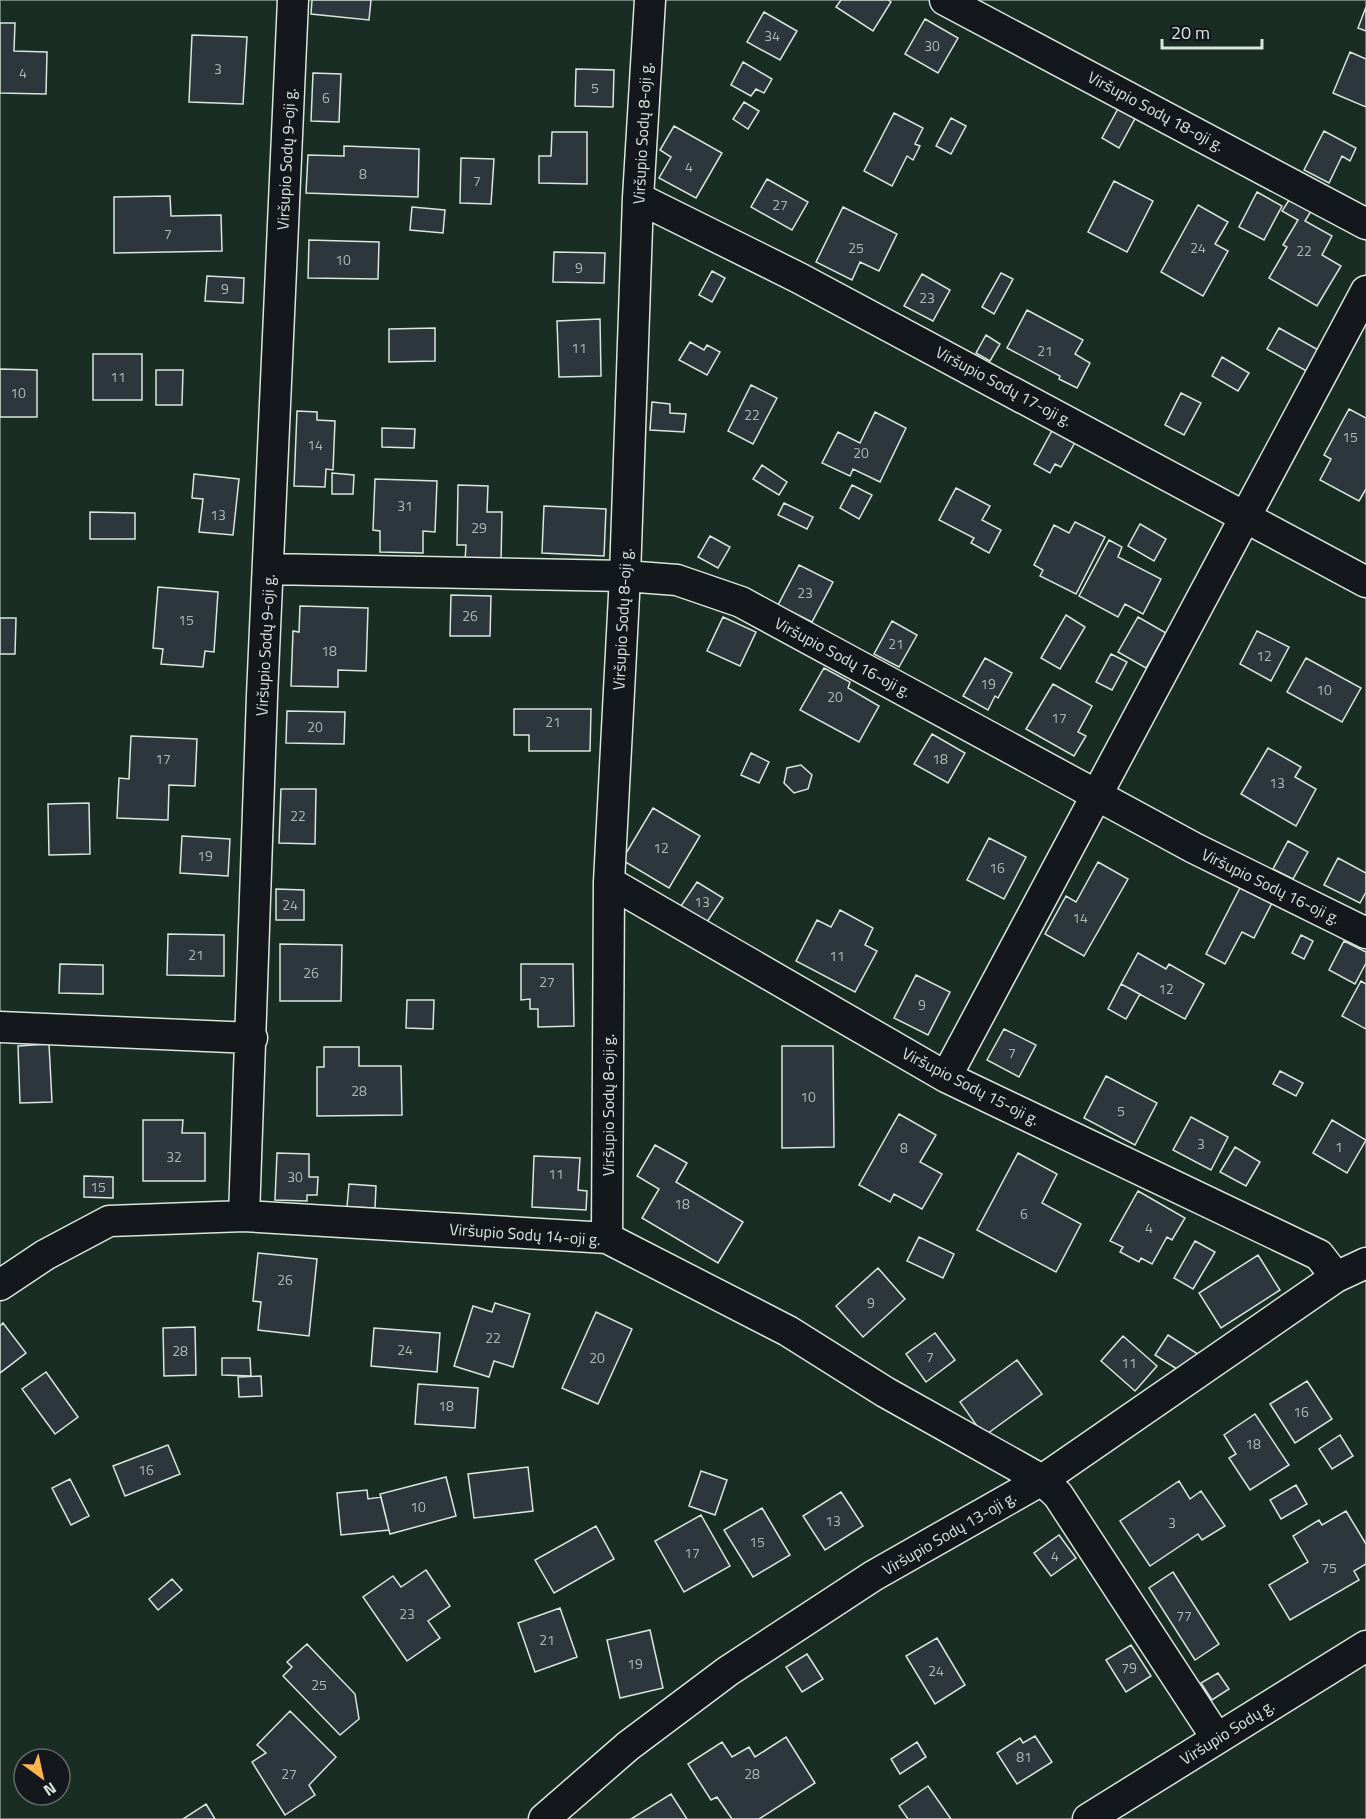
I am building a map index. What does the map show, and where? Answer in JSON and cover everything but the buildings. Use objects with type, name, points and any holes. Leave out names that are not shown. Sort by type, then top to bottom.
[{"type":"street","name":"Viršupio Sodų 9-oji g.","points":[[244,1216],[268,568],[293,0]]},
{"type":"street","name":"Viršupio Sodų 8-oji g.","points":[[607,1238],[609,882],[625,576],[638,198],[650,0]]},
{"type":"street","name":"Viršupio Sodų 18-oji g.","points":[[945,0],[1366,224]]},
{"type":"street","name":"Viršupio Sodų 17-oji g.","points":[[638,198],[799,278],[1366,582]]},
{"type":"street","points":[[946,1077],[1366,291]]},
{"type":"street","name":"Viršupio Sodų 16-oji g.","points":[[268,568],[625,576],[677,580],[741,602],[1194,848],[1366,933]]},
{"type":"street","name":"Viršupio Sodų 15-oji g.","points":[[609,882],[946,1077],[1319,1255],[1336,1277]]},
{"type":"street","points":[[0,1027],[252,1038]]},
{"type":"street","name":"Viršupio Sodų 14-oji g.","points":[[0,1285],[45,1255],[109,1221],[244,1216],[607,1238],[788,1331],[885,1392],[1042,1480],[1058,1495],[1216,1737]]},
{"type":"street","name":"Viršupio Sodų 13-oji g.","points":[[544,1819],[628,1746],[728,1671],[873,1576],[1042,1480],[1336,1277],[1366,1263]]},
{"type":"street","name":"Viršupio Sodų g.","points":[[1088,1819],[1216,1737],[1366,1646]]},
{"type":"green space","points":[[0,0],[1366,0],[1366,1819],[0,1819]]}]
